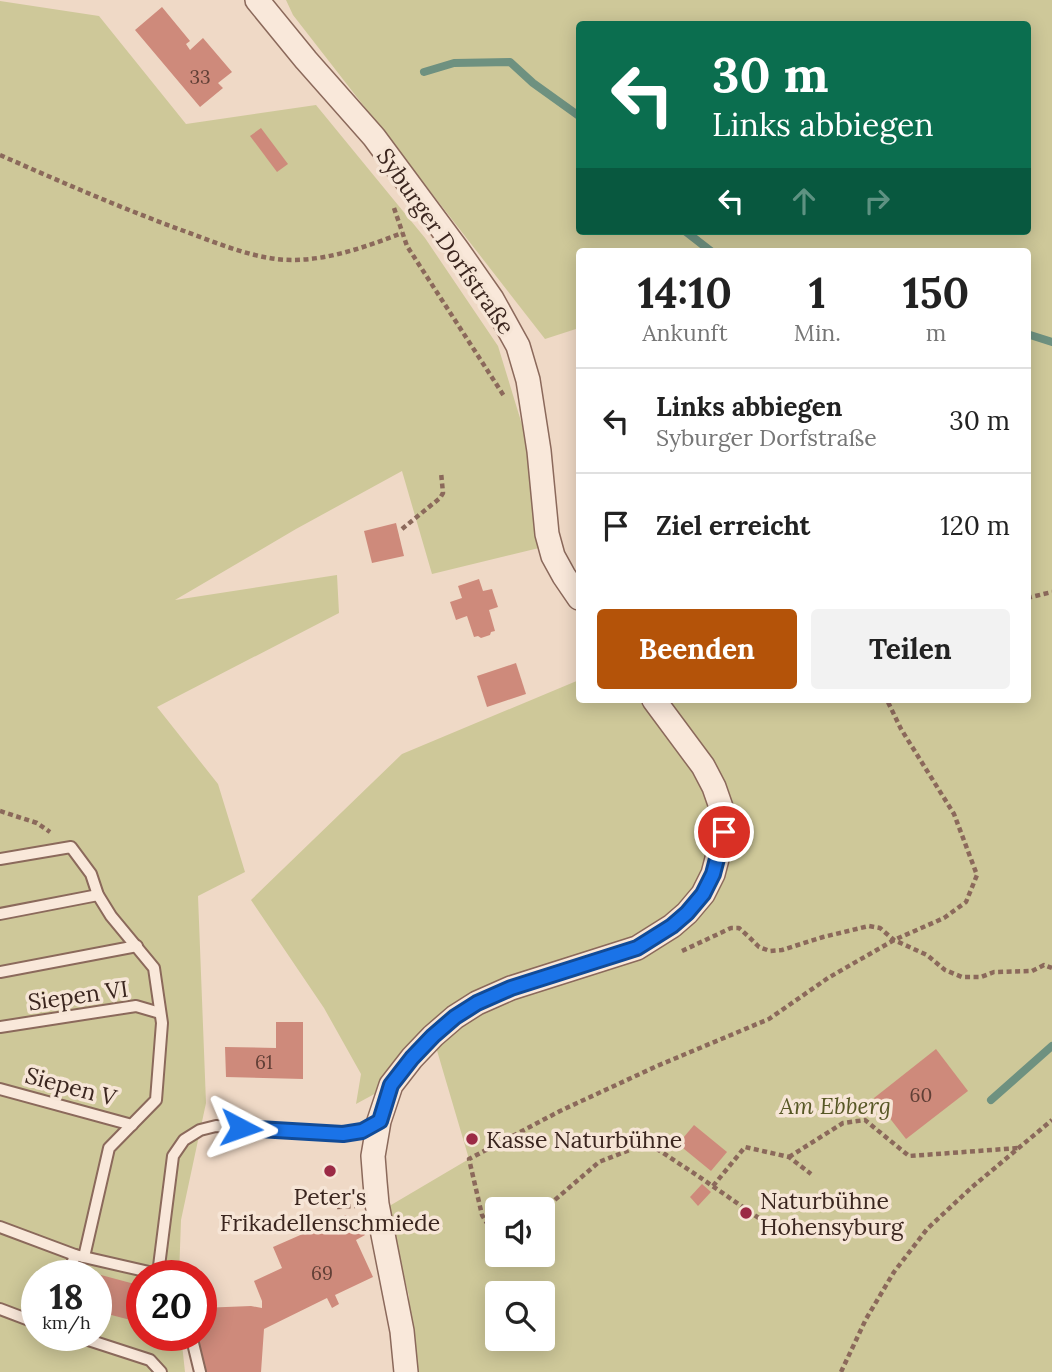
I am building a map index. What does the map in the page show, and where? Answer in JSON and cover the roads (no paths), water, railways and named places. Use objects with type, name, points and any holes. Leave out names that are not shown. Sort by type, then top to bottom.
[{"type":"street","name":"Syburger Dorfstraße","points":[[257,0],[374,137],[485,289],[518,346],[528,380],[539,451],[547,534],[553,556],[576,594]]},
{"type":"street","points":[[406,1372],[402,1331],[377,1204],[373,1156],[391,1085],[433,1036],[477,1003],[511,988],[637,948],[672,926],[703,894],[713,874],[724,832],[722,810],[703,766],[656,703]]},
{"type":"lane","points":[[0,859],[71,847],[91,874],[98,895],[111,916],[154,968],[162,1023],[156,1100],[109,1147],[78,1260]]},
{"type":"lane","points":[[0,914],[98,895]]},
{"type":"lane","points":[[0,972],[137,946]]},
{"type":"lane","name":"Siepen VI","points":[[0,1027],[136,1006],[160,1013]]},
{"type":"lane","name":"Siepen V","points":[[0,1089],[132,1125]]},
{"type":"lane","points":[[161,1260],[173,1156],[184,1140],[200,1129],[216,1126],[343,1134],[362,1131],[380,1121]]},
{"type":"lane","points":[[0,1227],[80,1256],[126,1267]]},
{"type":"lane","points":[[0,1309],[21,1317]]},
{"type":"lane","points":[[112,1348],[150,1360],[161,1372]]},
{"type":"lane","points":[[195,1351],[200,1372]]},
{"type":"waterway","points":[[424,72],[454,63],[510,62],[533,83],[576,114]]},
{"type":"waterway","points":[[690,235],[707,248]]},
{"type":"waterway","points":[[1031,335],[1052,342]]},
{"type":"waterway","points":[[991,1100],[1052,1046]]},
{"type":"place","name":"Kasse Naturbühne","points":[[472,1139]]},
{"type":"place","name":"Peter's Frikadellenschmiede","points":[[330,1171]]},
{"type":"place","name":"Naturbühne Hohensyburg","points":[[746,1213]]},
{"type":"park label","name":"Am Ebberg","points":[[835,1105]]}]
